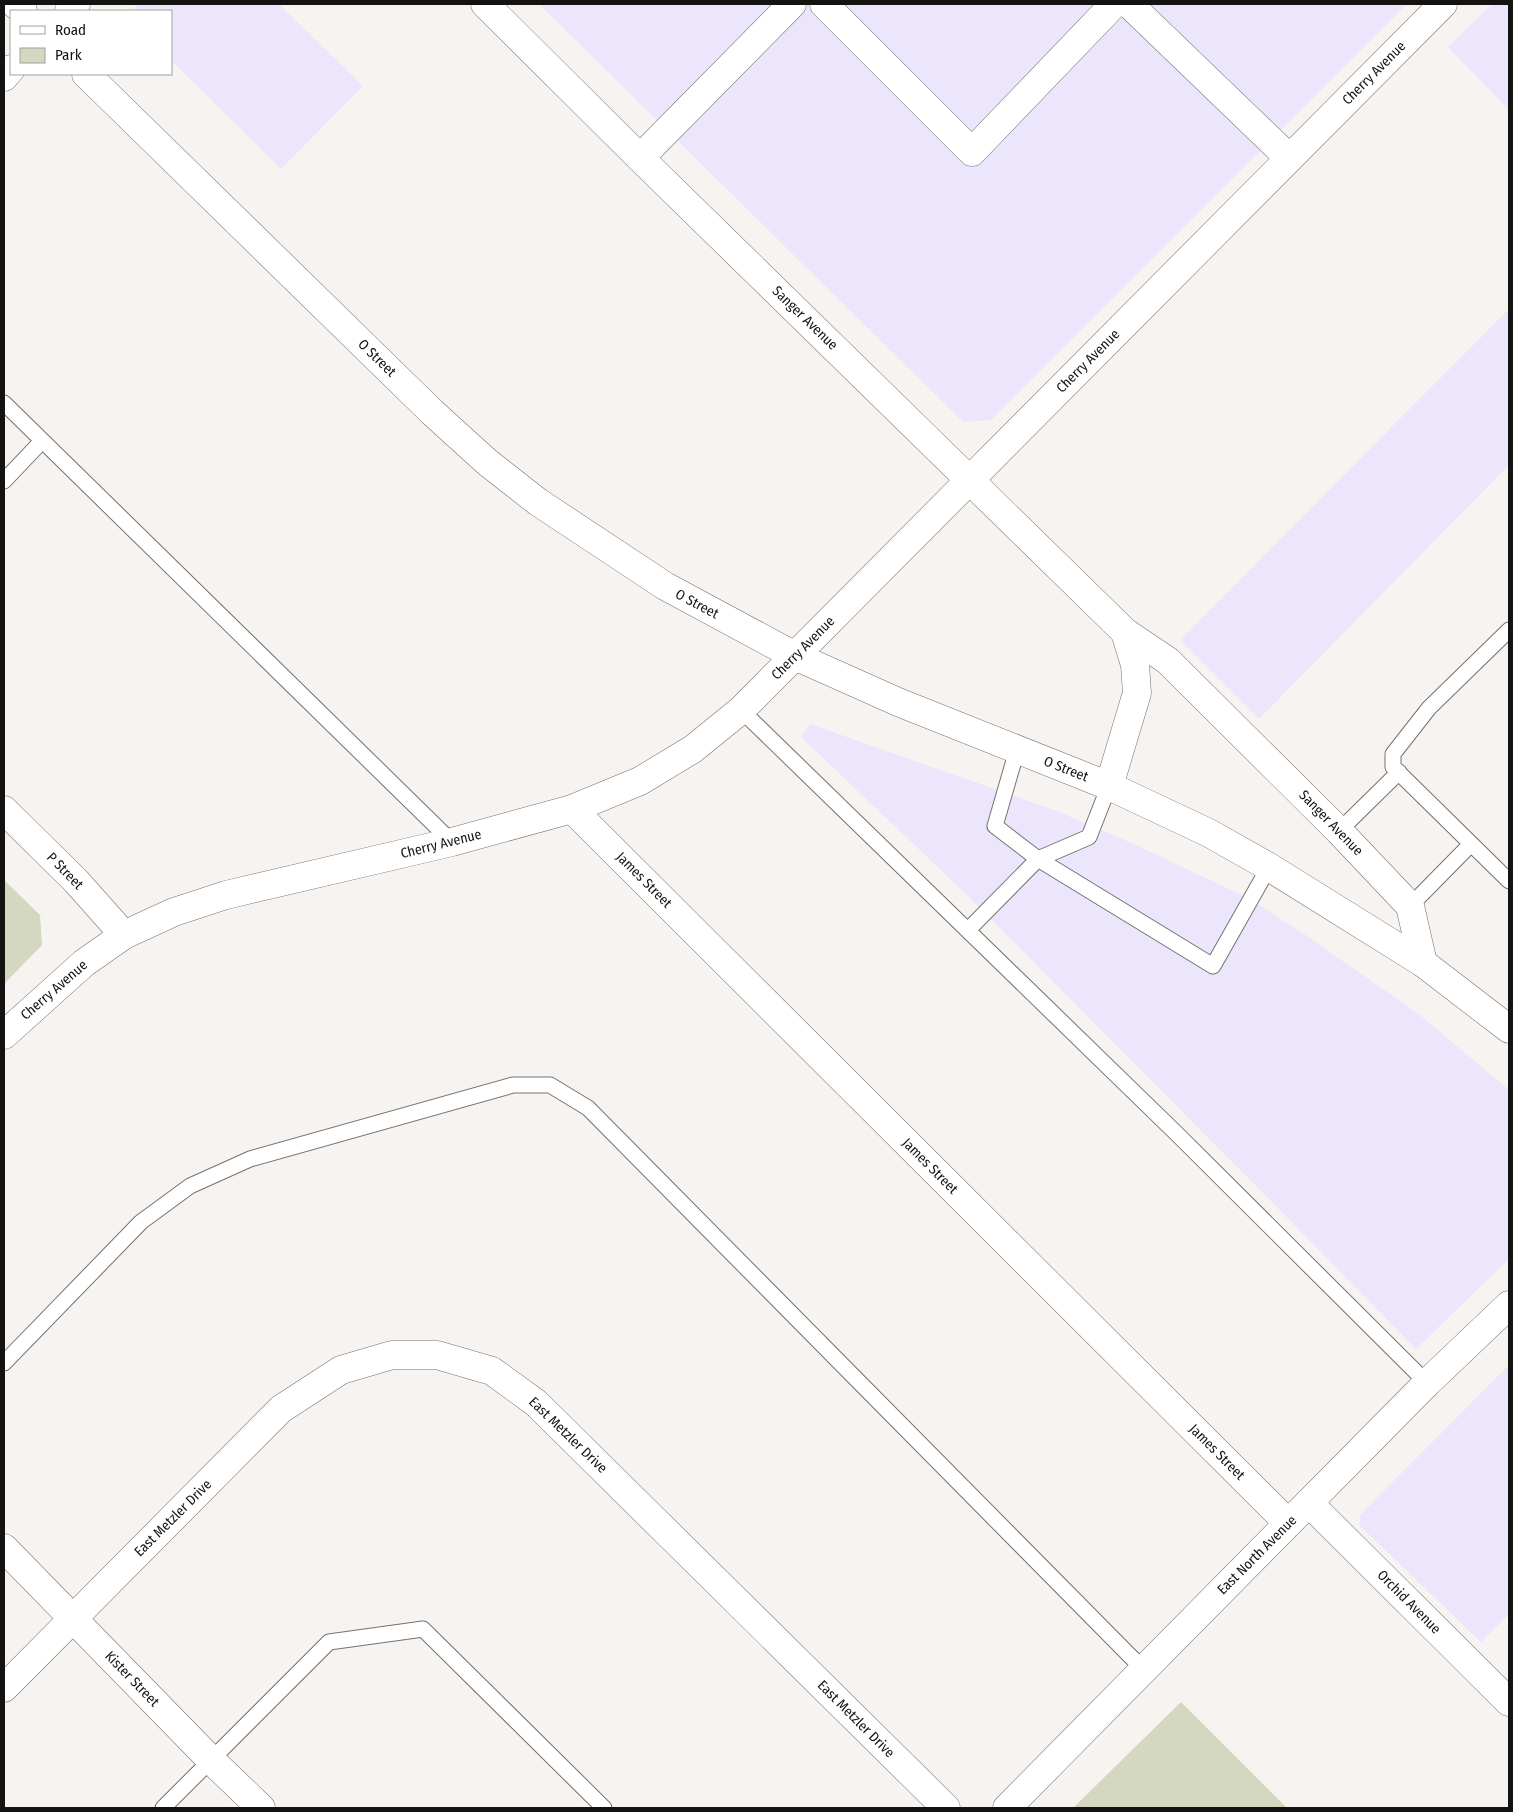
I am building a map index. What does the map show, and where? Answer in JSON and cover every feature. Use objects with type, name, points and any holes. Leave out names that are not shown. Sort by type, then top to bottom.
[{"type":"street","name":"Sanger Avenue","points":[[485,4],[1125,632],[1168,661],[1339,831],[1410,906]]},
{"type":"street","points":[[640,158],[792,4]]},
{"type":"street","points":[[824,4],[972,152],[1114,4]]},
{"type":"street","points":[[1129,4],[1289,158]]},
{"type":"street","name":"Cherry Avenue","points":[[4,1035],[84,963],[124,935],[174,912],[226,895],[452,842],[572,809],[640,781],[693,749],[741,710],[1443,4]]},
{"type":"street","name":"O Street","points":[[87,75],[432,412],[487,462],[538,502],[665,586],[795,656],[898,702],[1109,786],[1209,834],[1269,867],[1423,963]]},
{"type":"street","name":"Sanger Avenue","points":[[1109,786],[1137,693],[1135,665],[1125,632]]},
{"type":"street","name":"James Street","points":[[572,809],[1288,1523]]},
{"type":"street","name":"P Street","points":[[4,810],[76,881],[124,935]]},
{"type":"street","points":[[1410,906],[1423,963],[1509,1028]]},
{"type":"street","name":"East North Avenue","points":[[1007,1808],[1427,1383],[1509,1305]]},
{"type":"street","name":"East Metzler Drive","points":[[4,1688],[281,1409],[341,1370],[392,1355],[437,1355],[492,1371],[536,1403],[946,1808]]},
{"type":"street","name":"Orchid Avenue","points":[[1309,1503],[1509,1702]]},
{"type":"street","name":"Kister Street","points":[[4,1548],[211,1760],[261,1808]]},
{"type":"lane","points":[[4,403],[452,842]]},
{"type":"lane","points":[[4,480],[42,441]]},
{"type":"lane","points":[[1509,630],[1429,708],[1393,754],[1393,767],[1509,882]]},
{"type":"lane","points":[[741,710],[1177,1134],[1427,1383]]},
{"type":"lane","points":[[1017,750],[996,826],[1038,859],[1213,966],[1269,867]]},
{"type":"lane","points":[[1339,831],[1399,772]]},
{"type":"lane","points":[[968,930],[1038,859],[1089,837],[1109,786]]},
{"type":"lane","points":[[1410,906],[1471,844]]},
{"type":"lane","points":[[4,1363],[141,1222],[190,1186],[250,1159],[513,1085],[550,1086],[588,1108],[1144,1670]]},
{"type":"lane","points":[[162,1808],[329,1642],[424,1629],[604,1808]]},
{"type":"shaded area","points":[[137,4],[279,4],[363,86],[281,169],[172,61],[172,10],[134,10]]},
{"type":"shaded area","points":[[539,4],[1407,4],[991,420],[963,422]]},
{"type":"shaded area","points":[[1492,4],[1509,4],[1509,110],[1448,47]]},
{"type":"shaded area","points":[[1509,309],[1509,465],[1259,719],[1180,640]]},
{"type":"shaded area","points":[[810,724],[1057,811],[1134,844],[1250,899],[1307,936],[1420,1015],[1509,1090],[1509,1259],[1416,1349],[969,897],[801,737]]},
{"type":"shaded area","points":[[1509,1365],[1509,1614],[1481,1642],[1360,1526],[1360,1515]]},
{"type":"green space","points":[[4,880],[40,915],[42,945],[4,984]]},
{"type":"green space","points":[[1181,1702],[1287,1808],[1073,1808]]}]
